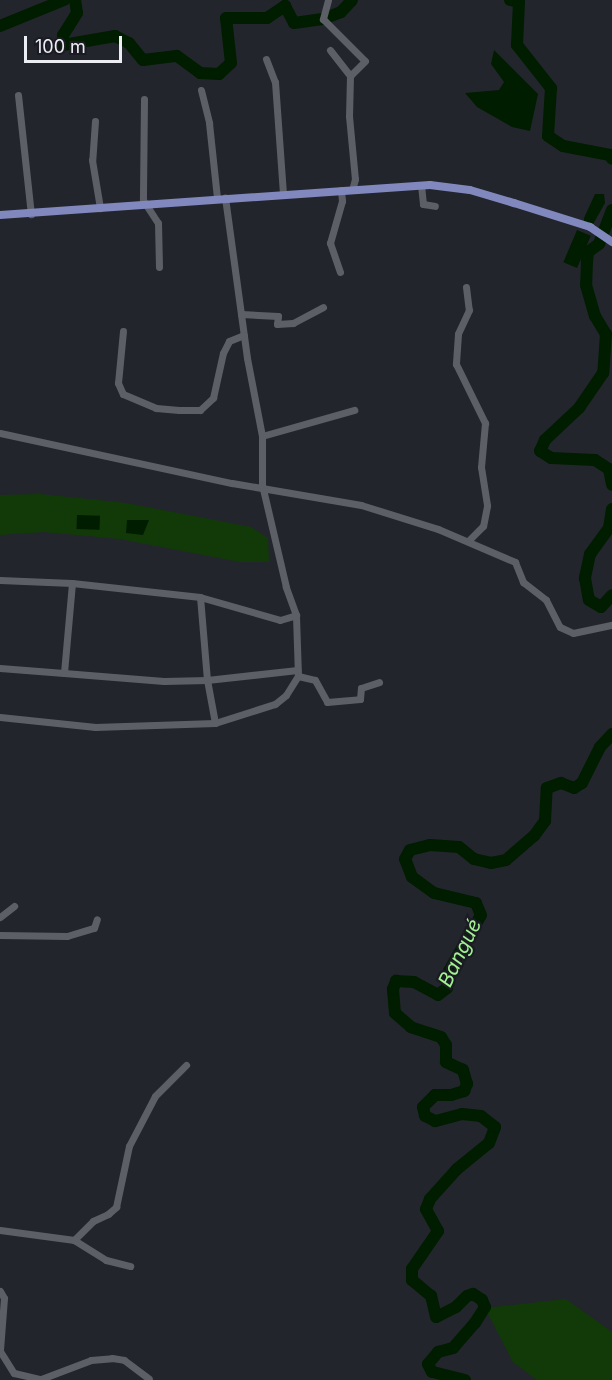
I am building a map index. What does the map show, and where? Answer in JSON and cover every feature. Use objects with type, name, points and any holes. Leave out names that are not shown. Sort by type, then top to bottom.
[{"type":"main road","points":[[0,215],[144,207],[221,198],[421,185],[470,190],[590,227],[612,242]]},
{"type":"street","points":[[328,0],[323,19],[365,61],[350,76]]},
{"type":"street","points":[[330,50],[350,76],[349,116],[355,178],[352,190]]},
{"type":"street","points":[[266,59],[275,82],[283,194]]},
{"type":"street","points":[[0,717],[94,727],[214,723],[275,704],[286,695],[298,673],[296,615],[286,587],[262,485],[262,436],[209,123],[201,90]]},
{"type":"street","points":[[18,95],[31,214]]},
{"type":"street","points":[[144,99],[144,207],[158,223],[159,267]]},
{"type":"street","points":[[95,121],[92,160],[100,208]]},
{"type":"street","points":[[421,185],[423,204],[435,206]]},
{"type":"street","points":[[340,272],[330,243],[342,201],[341,190]]},
{"type":"street","points":[[466,287],[469,310],[458,334],[456,364],[485,423],[481,466],[487,506],[483,526],[469,540]]},
{"type":"street","points":[[242,314],[278,316],[277,324],[293,323],[323,307]]},
{"type":"street","points":[[123,331],[118,383],[123,394],[156,408],[179,410],[200,410],[213,398],[223,353],[229,341],[244,335]]},
{"type":"street","points":[[262,436],[354,410]]},
{"type":"street","points":[[0,433],[232,483],[262,485],[360,505],[469,540],[515,562],[524,582],[546,600],[560,627],[573,633],[612,625]]},
{"type":"street","points":[[0,580],[72,583],[201,597],[280,620],[296,615]]},
{"type":"street","points":[[64,673],[72,583]]},
{"type":"street","points":[[201,597],[207,680],[214,723]]},
{"type":"street","points":[[0,668],[164,681],[298,673],[315,680],[327,702],[360,699],[361,688],[379,682]]},
{"type":"street","points":[[0,917],[14,906]]},
{"type":"street","points":[[0,935],[67,936],[94,928],[97,920]]},
{"type":"street","points":[[74,1240],[93,1221],[116,1207],[129,1146],[155,1096],[186,1065]]},
{"type":"street","points":[[0,1230],[74,1240],[106,1260],[130,1266]]},
{"type":"street","points":[[0,1292],[4,1298],[0,1350],[14,1373],[41,1379],[91,1360],[112,1358],[124,1360],[149,1379]]},
{"type":"green space","points":[[40,494],[126,503],[251,527],[268,538],[269,562],[240,562],[120,539],[44,532],[0,535],[0,495]]},
{"type":"green space","points":[[566,1299],[612,1332],[612,1380],[537,1380],[513,1362],[485,1308]]},
{"type":"shaded area","points":[[494,50],[538,94],[530,131],[512,127],[477,107],[465,93],[499,90],[504,82],[491,64]]},
{"type":"shaded area","points":[[595,194],[604,194],[605,203],[592,226],[584,224],[584,218]]},
{"type":"shaded area","points":[[577,230],[591,236],[577,268],[563,262]]},
{"type":"shaded area","points":[[77,515],[100,516],[99,530],[77,529]]},
{"type":"shaded area","points":[[127,520],[149,520],[143,535],[126,533]]},
{"type":"waterway","name":"Bangué","points":[[0,26],[64,0]]},
{"type":"waterway","name":"Bangué","points":[[75,0],[77,13],[63,35],[63,45],[115,36],[129,43],[143,60],[177,56],[200,73],[219,74],[231,63],[226,18],[267,18],[285,6],[294,23],[323,19],[341,12],[352,0]]},
{"type":"waterway","name":"Bangué","points":[[510,0],[519,2],[517,45],[551,88],[548,136],[563,146],[610,155],[612,159]]},
{"type":"waterway","name":"Bangué","points":[[612,210],[599,244],[588,252],[587,261],[586,285],[595,316],[606,334],[603,373],[579,408],[545,440],[540,451],[551,458],[595,460],[609,469],[612,485]]},
{"type":"waterway","name":"Bangué","points":[[612,509],[609,528],[590,554],[585,578],[589,600],[601,607],[612,595]]},
{"type":"waterway","name":"Bangué","points":[[465,1380],[432,1372],[428,1364],[438,1352],[453,1348],[475,1323],[485,1307],[482,1300],[473,1294],[467,1296],[456,1307],[436,1317],[431,1296],[412,1280],[412,1269],[438,1231],[426,1209],[430,1199],[457,1169],[489,1143],[495,1127],[481,1116],[462,1114],[435,1121],[425,1116],[423,1107],[435,1095],[451,1095],[464,1091],[467,1084],[463,1070],[446,1062],[446,1045],[441,1037],[411,1027],[395,1013],[393,989],[396,981],[414,982],[438,995],[447,988],[449,971],[481,915],[476,903],[434,893],[412,877],[405,859],[410,850],[430,845],[459,847],[474,859],[491,863],[506,860],[534,836],[545,821],[547,788],[561,783],[574,788],[582,783],[600,747],[612,734]]}]
